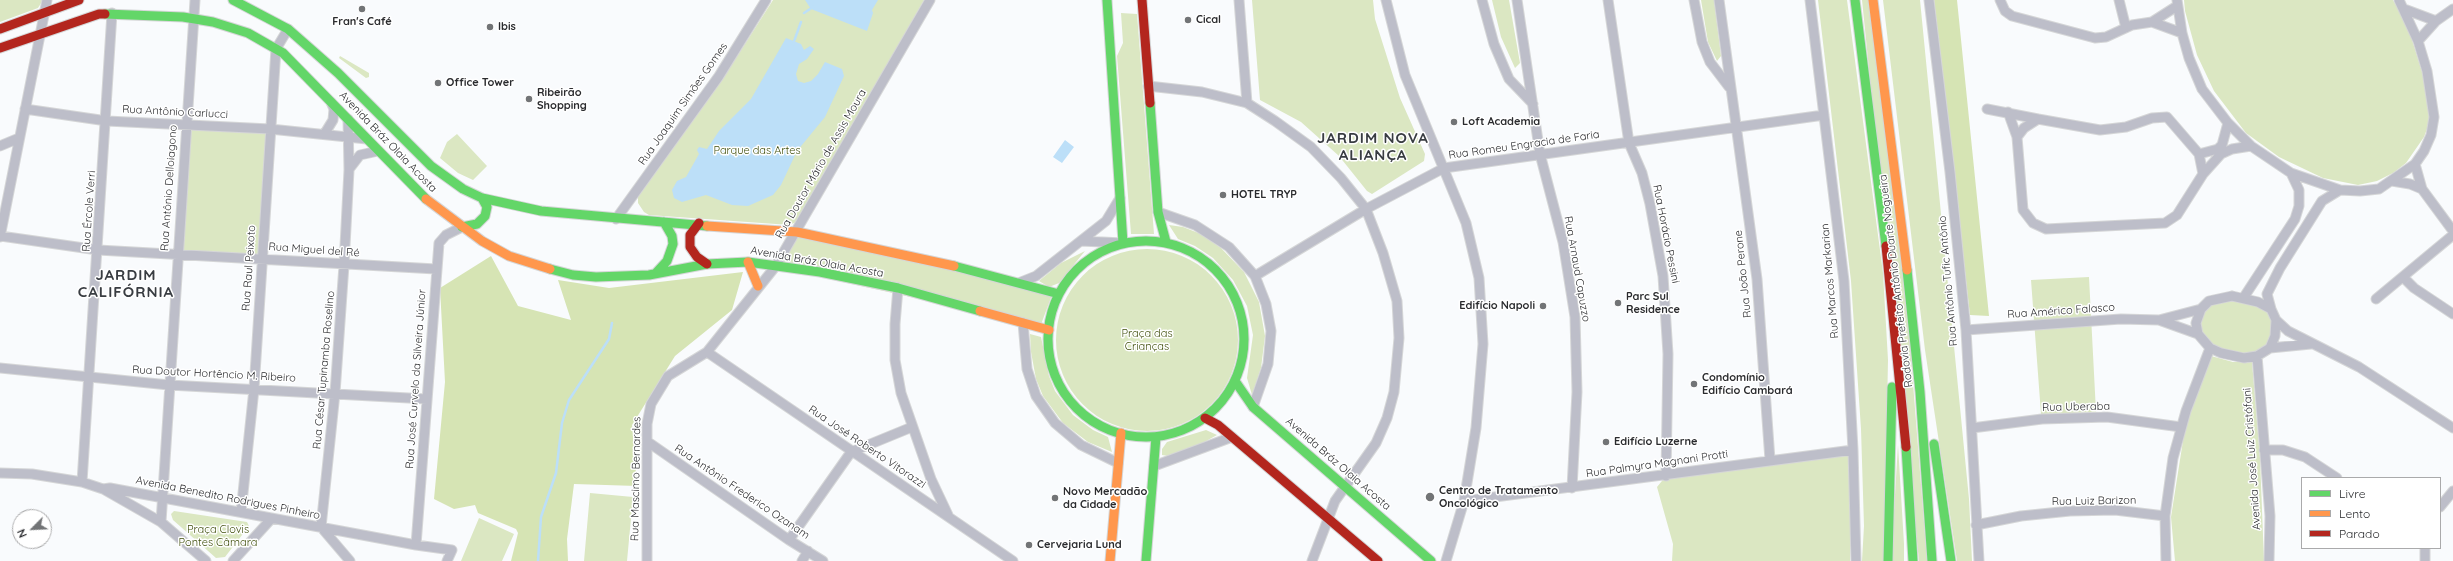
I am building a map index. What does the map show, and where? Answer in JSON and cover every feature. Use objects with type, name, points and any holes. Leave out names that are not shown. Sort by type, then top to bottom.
[{"type":"main road","points":[[0,29],[79,0]]},
{"type":"main road","name":"Avenida Bráz Olaia Acosta","points":[[233,0],[288,29],[338,72],[431,166],[463,189],[482,198],[521,208],[616,219],[699,223],[797,232],[937,261],[1021,282],[1059,294]]},
{"type":"main road","points":[[1107,0],[1123,243]]},
{"type":"main road","points":[[1142,0],[1158,212],[1166,242]]},
{"type":"main road","name":"Rodovia Prefeito Antônio Duarte Nogueira","points":[[1855,0],[1893,304],[1904,419],[1913,561]]},
{"type":"main road","name":"Rodovia Prefeito Antônio Duarte Nogueira","points":[[1873,0],[1911,304],[1920,392],[1932,561]]},
{"type":"main road","name":"Avenida Bráz Olaia Acosta","points":[[0,48],[99,14],[112,13],[193,19],[213,22],[248,33],[276,48],[302,70],[366,139],[422,196],[462,227],[510,256],[549,270],[596,277],[655,274],[707,264],[748,262],[775,267],[820,272],[898,288],[1049,330]]},
{"type":"main road","points":[[462,227],[477,224],[485,216],[487,207],[482,198]]},
{"type":"main road","points":[[655,274],[667,261],[673,244],[672,236],[664,222]]},
{"type":"main road","points":[[699,223],[690,235],[690,247],[697,257],[707,264]]},
{"type":"main road","points":[[1144,240],[1166,242],[1195,254],[1215,269],[1227,283],[1239,306],[1244,331],[1243,357],[1235,381],[1220,404],[1205,418],[1190,427],[1156,437],[1121,433],[1102,426],[1086,416],[1072,402],[1061,387],[1053,369],[1049,350],[1049,330],[1051,318],[1059,294],[1071,276],[1086,261],[1103,250],[1123,243],[1144,240]]},
{"type":"main road","points":[[748,262],[758,286]]},
{"type":"main road","points":[[1888,561],[1893,304]]},
{"type":"main road","points":[[1911,304],[1928,394],[1951,561]]},
{"type":"main road","name":"Avenida Bráz Olaia Acosta","points":[[1235,381],[1253,407],[1431,561]]},
{"type":"main road","points":[[1205,418],[1232,437],[1378,561]]},
{"type":"main road","points":[[1110,561],[1121,433]]},
{"type":"main road","points":[[1146,561],[1156,437]]},
{"type":"street","points":[[0,237],[46,0]]},
{"type":"street","name":"Rua Antônio Delloiagono","points":[[161,522],[177,254],[195,0]]},
{"type":"street","name":"Rua Joaquim Simões Gomes","points":[[616,219],[719,76],[766,0]]},
{"type":"street","name":"Rua Doutor Mário de Assis Moura","points":[[708,352],[758,286],[775,267],[797,232],[930,0]]},
{"type":"street","points":[[1239,0],[1247,103]]},
{"type":"street","points":[[1386,0],[1405,75],[1466,223],[1479,278],[1483,344],[1476,428],[1464,501],[1446,561]]},
{"type":"street","points":[[1482,0],[1494,44],[1509,79],[1533,104]]},
{"type":"street","name":"Rua Arnaud Capuzzo","points":[[1517,0],[1536,92],[1533,104],[1540,154],[1563,242],[1575,317],[1577,392],[1572,488]]},
{"type":"street","name":"Rua Horácio Pessini","points":[[1608,0],[1629,143],[1642,173],[1650,204],[1663,276],[1668,354],[1666,476]]},
{"type":"street","name":"Rua João Perone","points":[[1694,0],[1702,42],[1710,62],[1729,87]]},
{"type":"street","name":"Rua João Perone","points":[[1719,0],[1729,87],[1737,128],[1757,279],[1770,460]]},
{"type":"street","name":"Rua Marcos Markarian","points":[[1810,0],[1844,281],[1853,450],[1856,561]]},
{"type":"street","name":"Rua Antônio Tufic Antônio","points":[[1929,0],[1950,172],[1966,330],[1979,561]]},
{"type":"street","points":[[2000,0],[2005,11],[2012,16],[2094,38],[2106,38],[2126,28],[2152,22],[2177,3],[2182,32],[2189,58],[2202,89],[2228,123],[2251,146],[2292,173],[2340,190],[2360,191],[2379,189],[2415,164],[2428,141],[2434,117],[2432,94],[2418,41],[2399,0]]},
{"type":"street","points":[[2119,0],[2126,28]]},
{"type":"street","points":[[2404,9],[2436,21]]},
{"type":"street","points":[[2418,41],[2436,21],[2453,9]]},
{"type":"street","name":"Rua Ércole Verri","points":[[82,482],[87,377],[107,120],[112,13]]},
{"type":"street","points":[[2152,22],[2182,32]]},
{"type":"street","name":"Rua Raul Peixoto","points":[[241,512],[254,389],[276,48],[288,29]]},
{"type":"street","points":[[1148,86],[1202,92],[1247,103],[1311,147],[1341,178],[1366,209],[1383,253],[1397,301],[1399,338],[1394,392],[1387,418],[1376,443],[1335,501],[1327,517],[1312,561]]},
{"type":"street","points":[[325,133],[334,120],[334,109],[329,99]]},
{"type":"street","name":"Rua Antônio Carlucci","points":[[25,109],[107,120],[325,133],[366,139]]},
{"type":"street","points":[[1987,109],[2100,130],[2126,127],[2152,118],[2167,117],[2199,154],[2204,174]]},
{"type":"street","points":[[2008,112],[2017,137],[2023,210],[2033,223],[2046,229],[2165,223],[2177,215],[2220,152],[2228,123]]},
{"type":"street","name":"Rua Romeu Engracia de Faria","points":[[1255,276],[1366,209],[1444,168],[1824,115]]},
{"type":"street","name":"Rua César Tupinamba Roselino","points":[[321,527],[335,393],[344,265],[349,170],[348,119]]},
{"type":"street","points":[[2017,137],[2024,128],[2038,119]]},
{"type":"street","points":[[0,146],[20,138]]},
{"type":"street","points":[[2199,154],[2220,152],[2251,146]]},
{"type":"street","points":[[349,170],[360,155],[378,151]]},
{"type":"street","points":[[2415,164],[2422,189],[2453,231]]},
{"type":"street","points":[[2244,297],[2291,225],[2299,206],[2299,190],[2292,173]]},
{"type":"street","points":[[2392,181],[2410,184],[2422,189]]},
{"type":"street","points":[[2340,190],[2322,201],[2270,286],[2267,294],[2276,320],[2288,331],[2359,367],[2453,428]]},
{"type":"street","points":[[1021,282],[1036,276],[1106,221],[1120,198]]},
{"type":"street","points":[[1158,212],[1195,225],[1229,247],[1255,276],[1266,304],[1271,331],[1268,364],[1253,407]]},
{"type":"street","points":[[2291,225],[2302,232]]},
{"type":"street","name":"Rua José Curvelo da Silveira Júnior","points":[[416,545],[436,269],[442,239],[462,227]]},
{"type":"street","points":[[2376,299],[2453,235]]},
{"type":"street","name":"Rua Miguel del Ré","points":[[0,237],[98,250],[436,269]]},
{"type":"street","points":[[1081,241],[1123,243]]},
{"type":"street","points":[[2403,277],[2414,288],[2453,314]]},
{"type":"street","points":[[898,288],[894,324],[895,360],[901,393],[931,479],[948,515]]},
{"type":"street","points":[[2271,309],[2244,297],[2217,298],[2209,301],[2201,309],[2196,323],[2198,334],[2210,348],[2231,356],[2257,356],[2270,348],[2311,344]]},
{"type":"street","name":"Rua Américo Falasco","points":[[1966,330],[2121,319],[2159,320],[2201,309]]},
{"type":"street","name":"Rua Américo Falasco","points":[[2159,320],[2198,334]]},
{"type":"street","points":[[2270,348],[2276,336],[2276,320]]},
{"type":"street","points":[[1023,323],[1027,369],[1036,396],[1055,422],[1081,445],[1118,463]]},
{"type":"street","points":[[2166,561],[2166,516],[2173,458],[2181,427],[2210,348]]},
{"type":"street","name":"Rua Mascimo Bernardes","points":[[647,561],[647,424],[651,404],[668,376],[708,352]]},
{"type":"street","name":"Rua José Roberto Vitorazzi","points":[[708,352],[851,452],[948,515],[1014,561]]},
{"type":"street","name":"Avenida José Luiz Cristófani","points":[[2257,356],[2270,516],[2269,561]]},
{"type":"street","name":"Rua Doutor Hortêncio M. Ribeiro","points":[[0,368],[169,385],[427,399]]},
{"type":"street","name":"Rua Uberaba","points":[[1972,428],[2042,419],[2106,417],[2181,427]]},
{"type":"street","points":[[789,540],[851,452],[912,427]]},
{"type":"street","points":[[1154,466],[1232,437]]},
{"type":"street","name":"Rua Antônio Frederico Ozanam","points":[[648,442],[789,540],[824,561]]},
{"type":"street","name":"Rua Palmyra Magnani Protti","points":[[1464,501],[1666,476],[1770,460],[1853,450]]},
{"type":"street","points":[[2264,450],[2283,450],[2305,457],[2335,477]]},
{"type":"street","name":"Avenida Benedito Rodrigues Pinheiro","points":[[0,474],[32,474],[82,482],[104,489],[110,488],[416,545],[452,550],[447,561]]},
{"type":"street","points":[[104,489],[161,522],[206,561]]},
{"type":"street","points":[[2441,506],[2453,491]]},
{"type":"street","name":"Rua Luiz Barizon","points":[[1976,525],[2021,516],[2070,511],[2115,510],[2166,516]]},
{"type":"street","points":[[233,561],[272,518]]},
{"type":"street","points":[[321,527],[350,561]]},
{"type":"street","points":[[2425,549],[2425,561]]},
{"type":"street","points":[[802,561],[808,551]]},
{"type":"green space","points":[[0,0],[43,0],[38,8],[0,22]]},
{"type":"green space","name":"Parque das Artes","points":[[773,0],[924,0],[798,221],[790,225],[649,215],[644,212],[638,203],[638,191],[722,80]]},
{"type":"green space","points":[[1252,0],[1373,0],[1375,19],[1400,98],[1425,154],[1424,161],[1372,194],[1367,191],[1339,156],[1301,122],[1260,100]]},
{"type":"green space","points":[[1492,0],[1509,0],[1520,63],[1515,68],[1501,37]]},
{"type":"green space","points":[[1701,0],[1714,0],[1721,56],[1717,61],[1708,42]]},
{"type":"green space","points":[[1818,0],[1847,0],[1883,273],[1888,360],[1884,561],[1862,561],[1864,526],[1861,429],[1851,281]]},
{"type":"green space","points":[[1862,0],[1868,0],[1907,307],[1927,561],[1919,561]]},
{"type":"green space","points":[[1883,0],[1920,0],[1969,499],[1972,561],[1957,561],[1925,350]]},
{"type":"green space","points":[[1934,0],[1957,0],[1989,316],[1970,315]]},
{"type":"green space","points":[[2184,0],[2393,0],[2408,27],[2428,91],[2430,121],[2424,137],[2406,163],[2393,173],[2377,181],[2358,185],[2323,178],[2279,157],[2246,133],[2214,91],[2197,55],[2185,11]]},
{"type":"green space","points":[[1121,13],[1137,14],[1154,234],[1131,234],[1117,56],[1123,43]]},
{"type":"green space","points":[[340,56],[369,73],[369,77],[366,78],[339,58]]},
{"type":"green space","points":[[186,124],[270,129],[262,259],[177,254]]},
{"type":"green space","points":[[457,134],[487,166],[473,180],[458,173],[440,158],[447,142]]},
{"type":"green space","points":[[1169,225],[1183,227],[1201,234],[1221,248],[1244,272],[1259,302],[1265,336],[1261,368],[1252,395],[1247,378],[1253,335],[1247,306],[1233,280],[1213,258],[1195,246],[1178,239]]},
{"type":"green space","points":[[797,232],[1052,295],[1040,327],[1006,318],[775,267]]},
{"type":"green space","name":"Praça das Crianças","points":[[1147,249],[1165,251],[1182,256],[1190,260],[1211,276],[1227,297],[1231,305],[1236,322],[1238,340],[1236,358],[1231,375],[1227,383],[1211,404],[1190,420],[1182,424],[1165,429],[1147,431],[1129,429],[1112,424],[1104,420],[1083,404],[1067,383],[1063,375],[1058,358],[1056,340],[1058,322],[1063,305],[1067,297],[1083,276],[1104,260],[1112,256],[1129,251]]},
{"type":"green space","points":[[1085,251],[1059,283],[1049,287],[1039,281],[1061,263]]},
{"type":"green space","points":[[491,256],[518,306],[571,320],[558,280],[609,288],[743,272],[732,310],[675,356],[632,425],[637,486],[574,484],[567,539],[568,561],[511,561],[518,533],[516,529],[478,513],[475,505],[454,509],[434,499],[445,382],[440,288]]},
{"type":"green space","points":[[2089,277],[2096,412],[2041,414],[2031,280]]},
{"type":"green space","points":[[2245,300],[2269,311],[2273,320],[2274,336],[2268,347],[2256,354],[2231,354],[2211,347],[2201,331],[2200,316],[2210,303]]},
{"type":"green space","points":[[1030,334],[1041,337],[1049,376],[1055,391],[1073,415],[1093,430],[1108,437],[1112,452],[1088,442],[1063,423],[1043,396],[1036,379],[1031,352]]},
{"type":"green space","points":[[2211,356],[2233,362],[2252,362],[2260,458],[2264,561],[2175,561],[2171,517],[2185,428]]},
{"type":"green space","points":[[1206,430],[1217,435],[1199,445],[1168,456],[1162,455],[1162,449],[1167,442]]},
{"type":"green space","points":[[1898,445],[1904,561],[1891,561]]},
{"type":"green space","points":[[1853,450],[1850,561],[1672,561],[1673,544],[1657,487],[1666,476]]},
{"type":"green space","points":[[590,493],[633,497],[627,561],[584,561]]},
{"type":"green space","name":"Praça Clovis Pontes Câmara","points":[[174,511],[247,522],[249,526],[225,557],[216,558],[173,520],[171,514]]},
{"type":"green space","points":[[479,518],[514,534],[502,561],[461,561]]},
{"type":"water","points":[[805,0],[878,0],[872,10],[873,13],[867,31],[811,9]]},
{"type":"water","points":[[786,38],[801,44],[804,50],[810,46],[814,49],[807,59],[799,64],[796,74],[798,81],[804,83],[811,81],[818,74],[825,62],[842,69],[844,76],[825,117],[797,151],[781,185],[773,195],[748,206],[732,205],[706,195],[682,202],[674,198],[672,190],[677,181],[686,177],[699,154],[697,150],[699,147],[707,149],[719,131],[751,99]]},
{"type":"water","points":[[1065,140],[1074,147],[1062,163],[1053,157]]},
{"type":"waterway","points":[[804,13],[813,7]]},
{"type":"waterway","points":[[793,44],[801,22]]},
{"type":"waterway","points":[[538,561],[541,517],[556,473],[562,423],[569,400],[609,339],[612,323]]},
{"type":"traffic: fast","points":[[233,0],[288,29],[338,73],[431,166],[463,189],[482,198],[541,211],[707,226]]},
{"type":"traffic: fast","points":[[1107,0],[1123,243]]},
{"type":"traffic: fast","points":[[1855,0],[1886,246]]},
{"type":"traffic: fast","points":[[105,14],[183,17],[213,22],[248,33],[283,53],[426,199]]},
{"type":"traffic: fast","points":[[1150,103],[1158,212],[1166,242]]},
{"type":"traffic: fast","points":[[462,227],[477,224],[485,216],[487,207],[482,198]]},
{"type":"traffic: fast","points":[[655,274],[667,261],[673,244],[672,236],[664,222]]},
{"type":"traffic: fast","points":[[1146,241],[1174,245],[1192,253],[1208,263],[1222,277],[1232,293],[1240,311],[1244,339],[1240,367],[1232,385],[1222,401],[1208,415],[1192,425],[1174,433],[1146,437],[1118,433],[1100,425],[1084,415],[1070,401],[1060,385],[1052,367],[1048,339],[1052,311],[1060,293],[1070,277],[1084,263],[1100,253],[1118,245],[1146,241]]},
{"type":"traffic: fast","points":[[550,269],[573,275],[596,277],[649,275],[707,264],[748,262],[820,272],[898,288],[980,311]]},
{"type":"traffic: fast","points":[[954,266],[1059,294]]},
{"type":"traffic: fast","points":[[1907,270],[1920,392],[1932,561]]},
{"type":"traffic: fast","points":[[1235,381],[1253,407],[1431,561]]},
{"type":"traffic: fast","points":[[1888,561],[1892,387]]},
{"type":"traffic: fast","points":[[1146,561],[1156,437]]},
{"type":"traffic: fast","points":[[1934,444],[1951,561]]},
{"type":"traffic: fast","points":[[1906,447],[1913,561]]},
{"type":"traffic: slow","points":[[1873,0],[1907,270]]},
{"type":"traffic: slow","points":[[426,199],[482,241],[509,256],[550,269]]},
{"type":"traffic: slow","points":[[707,226],[797,232],[954,266]]},
{"type":"traffic: slow","points":[[748,262],[758,286]]},
{"type":"traffic: slow","points":[[980,311],[1049,330]]},
{"type":"traffic: slow","points":[[1110,561],[1121,433]]},
{"type":"traffic: jam","points":[[0,29],[79,0]]},
{"type":"traffic: jam","points":[[1142,0],[1150,103]]},
{"type":"traffic: jam","points":[[0,48],[99,14],[105,14]]},
{"type":"traffic: jam","points":[[699,223],[690,235],[690,247],[697,257],[707,264]]},
{"type":"traffic: jam","points":[[1886,246],[1906,447]]},
{"type":"traffic: jam","points":[[1205,418],[1218,425],[1378,561]]},
{"type":"place","name":"Fran's Café","points":[[362,9]]},
{"type":"place","name":"Cical","points":[[1188,20]]},
{"type":"place","name":"Ibis","points":[[490,27]]},
{"type":"place","name":"Office Tower","points":[[438,83]]},
{"type":"place","name":"Ribeirão Shopping","points":[[529,99]]},
{"type":"place","name":"Loft Academia","points":[[1454,122]]},
{"type":"place","name":"HOTEL TRYP","points":[[1223,195]]},
{"type":"place","name":"Parc Sul Residence","points":[[1618,303]]},
{"type":"place","name":"Edifício Napoli","points":[[1543,306]]},
{"type":"place","name":"Condomínio Edifício Cambará","points":[[1694,384]]},
{"type":"place","name":"Edifício Luzerne","points":[[1606,442]]},
{"type":"place","name":"Centro de Tratamento Oncológico","points":[[1430,497]]},
{"type":"place","name":"Novo Mercadão da Cidade","points":[[1055,498]]},
{"type":"place","name":"Cervejaria Lund","points":[[1029,545]]},
{"type":"district","name":"JARDIM NOVA ALIANÇA","points":[[1373,146]]},
{"type":"district","name":"JARDIM CALIFÓRNIA","points":[[126,284]]}]
